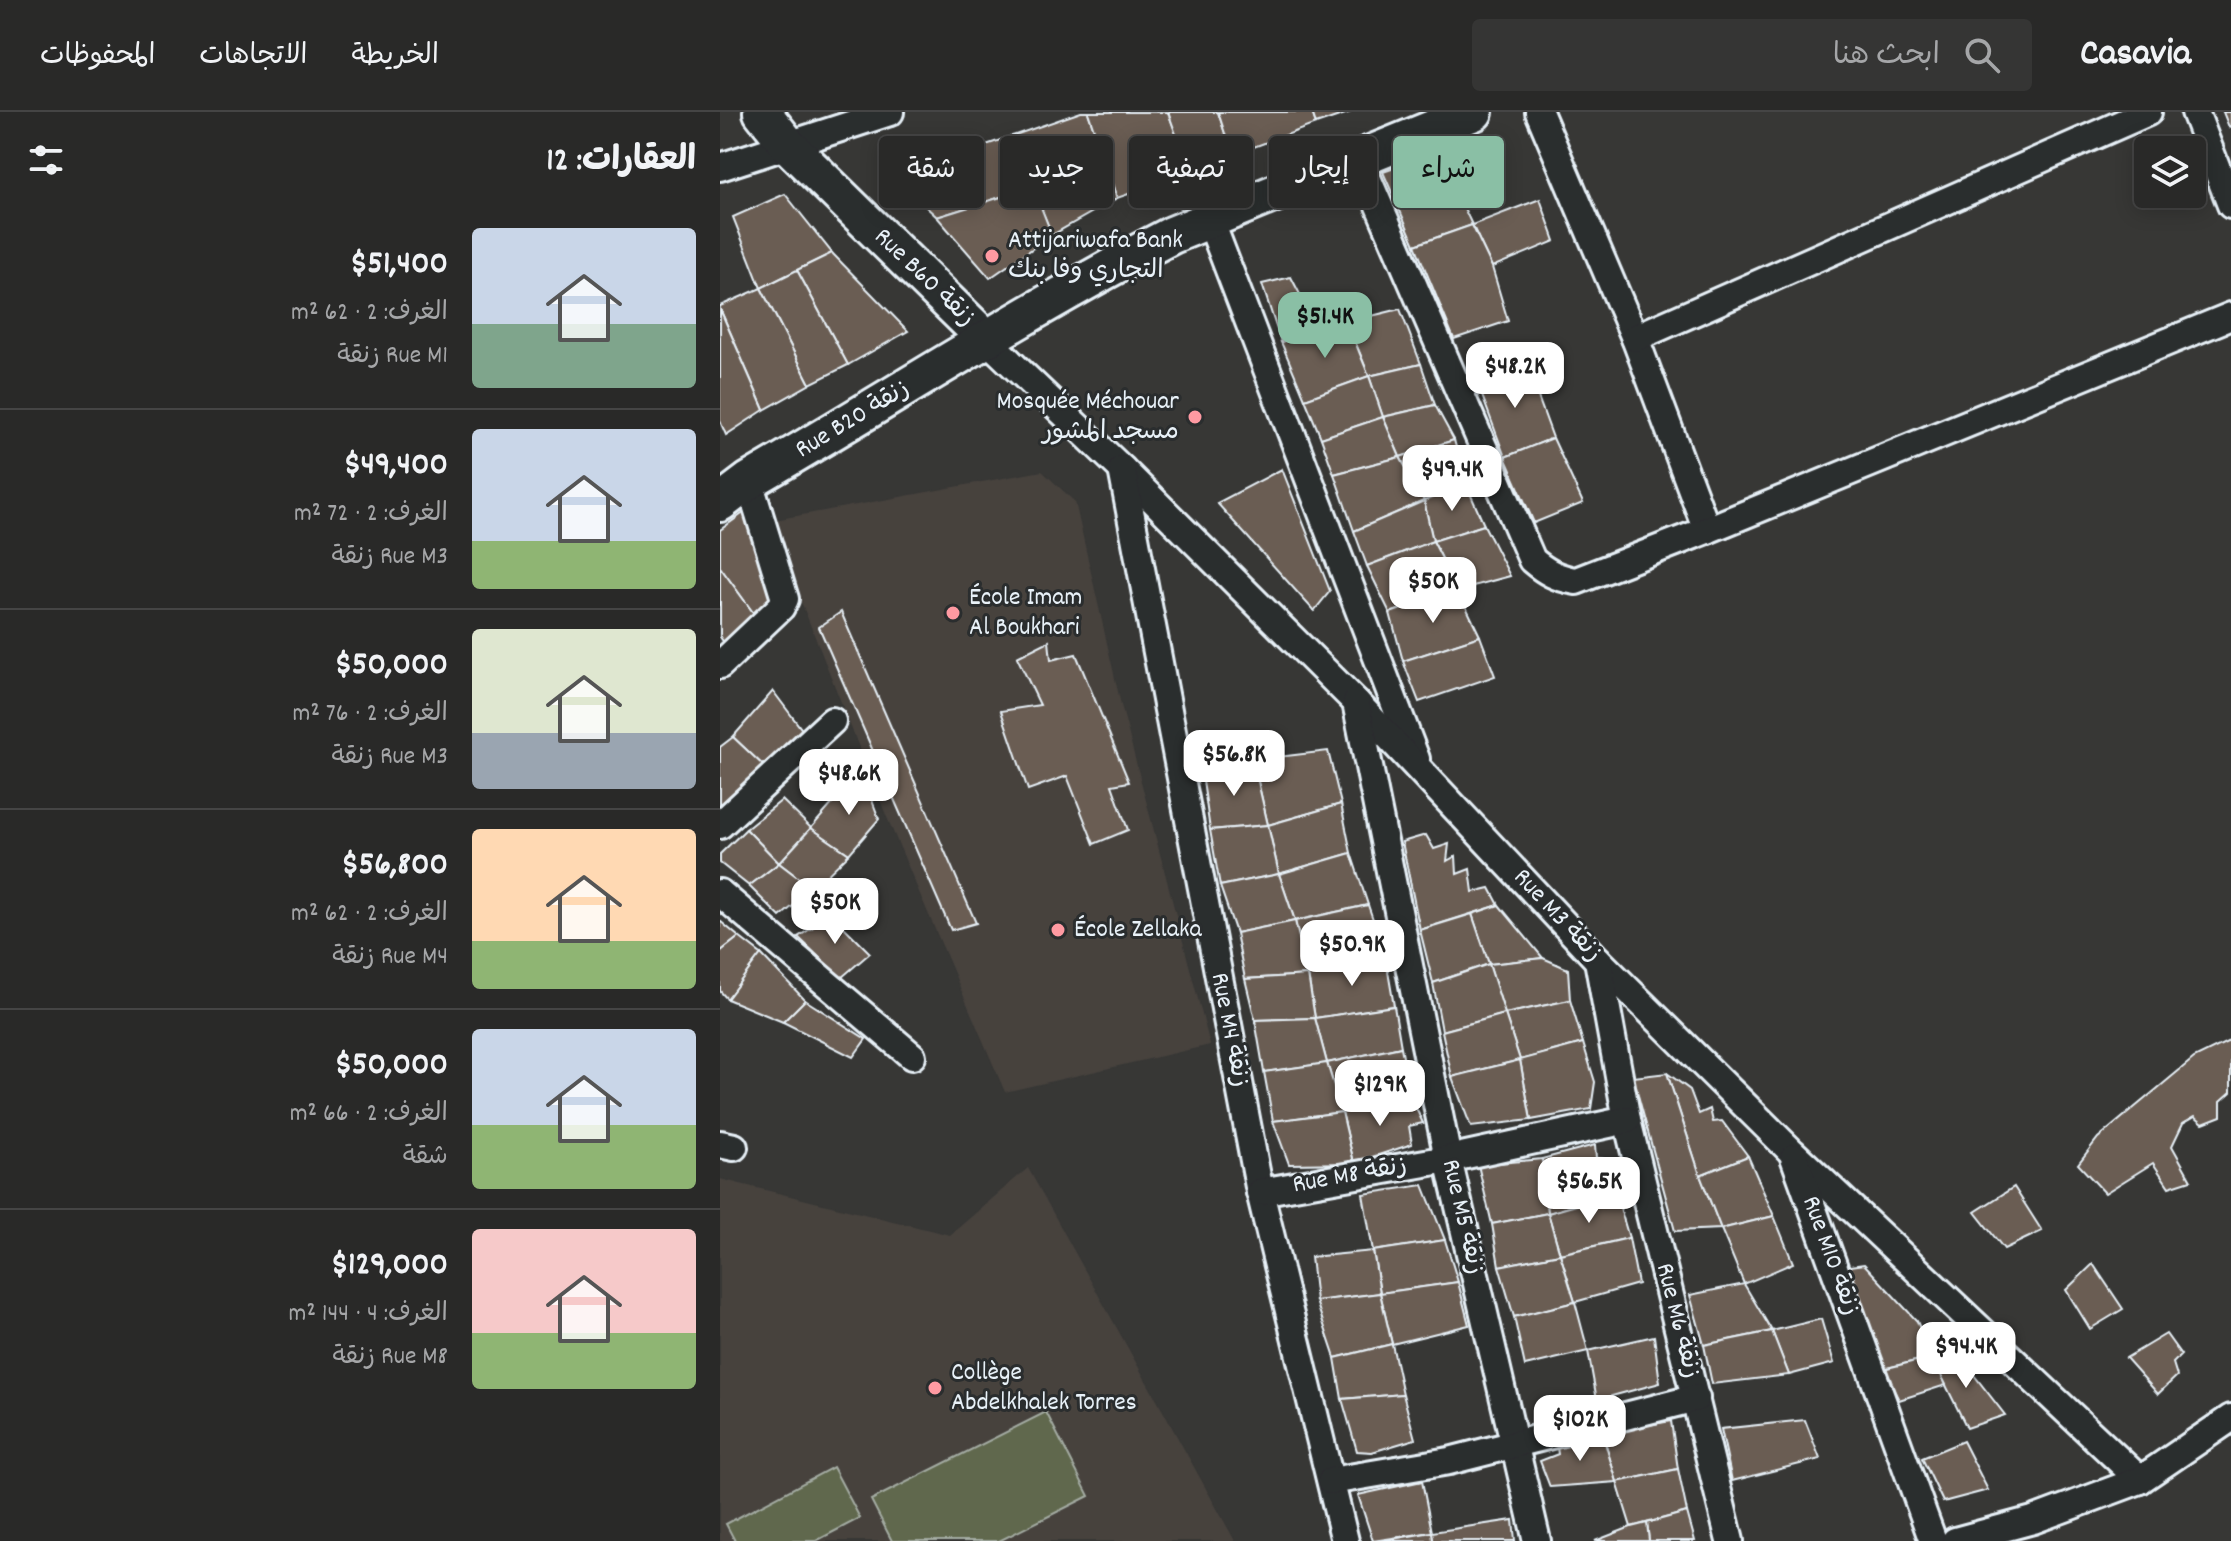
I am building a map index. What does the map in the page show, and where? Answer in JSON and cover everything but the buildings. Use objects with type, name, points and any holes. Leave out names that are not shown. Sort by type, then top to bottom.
[{"type":"street","name":"Rue B60 زنقة","points":[[762,112],[789,146],[987,340]]},
{"type":"street","points":[[720,167],[890,112]]},
{"type":"street","name":"Rue B20 زنقة","points":[[1377,150],[1474,112]]},
{"type":"street","points":[[1539,112],[1635,338],[1707,530]]},
{"type":"street","points":[[1635,338],[2148,112]]},
{"type":"street","points":[[2195,112],[2231,205]]},
{"type":"street","name":"Rue B20 زنقة","points":[[720,503],[749,481],[1129,257],[1172,235],[1269,195]]},
{"type":"street","points":[[1377,201],[1532,560],[1560,579],[1576,581],[1707,530],[2231,316]]},
{"type":"street","points":[[1210,220],[1420,770]]},
{"type":"street","name":"Rue M3 زنقة","points":[[987,340],[1122,469],[1356,702],[1598,960],[1792,1152],[2140,1480]]},
{"type":"street","name":"Rue M4 زنقة","points":[[1122,469],[1260,1192],[1345,1541]]},
{"type":"street","points":[[720,665],[781,607],[785,599],[749,481]]},
{"type":"street","name":"Rue M5 زنقة","points":[[1356,702],[1448,1159],[1537,1541]]},
{"type":"street","points":[[720,825],[832,721]]},
{"type":"street","points":[[720,893],[912,1056]]},
{"type":"street","name":"Rue M6 زنقة","points":[[1598,960],[1627,1120],[1730,1541]]},
{"type":"street","name":"Rue M8 زنقة","points":[[1260,1192],[1448,1159],[1627,1120]]},
{"type":"street","name":"Rue M10 زنقة","points":[[1792,1152],[1933,1541]]},
{"type":"street","points":[[1331,1481],[1449,1461],[1696,1398]]},
{"type":"street","points":[[1955,1541],[2033,1520],[2140,1480],[2231,1418]]},
{"type":"shaded area","points":[[1042,471],[1075,502],[1121,705],[1210,1045],[1005,1092],[886,815],[769,521]]},
{"type":"shaded area","name":"Collège Abdelkhalek Torres","points":[[1028,1168],[1235,1541],[720,1541],[720,1179],[950,1235]]},
{"type":"green space","points":[[1046,1412],[1089,1496],[999,1541],[892,1541],[871,1500]]},
{"type":"green space","points":[[833,1467],[860,1518],[816,1541],[735,1541],[726,1524]]},
{"type":"place","name":"Attijariwafa Bank التجاري وفا بنك","points":[[992,256]]},
{"type":"place","name":"Mosquée Méchouar مسجد المشور","points":[[1195,417]]},
{"type":"place","name":"École Imam Al Boukhari","points":[[953,613]]},
{"type":"place","name":"École Zellaka","points":[[1058,930]]},
{"type":"place","name":"Collège Abdelkhalek Torres","points":[[935,1388]]}]
